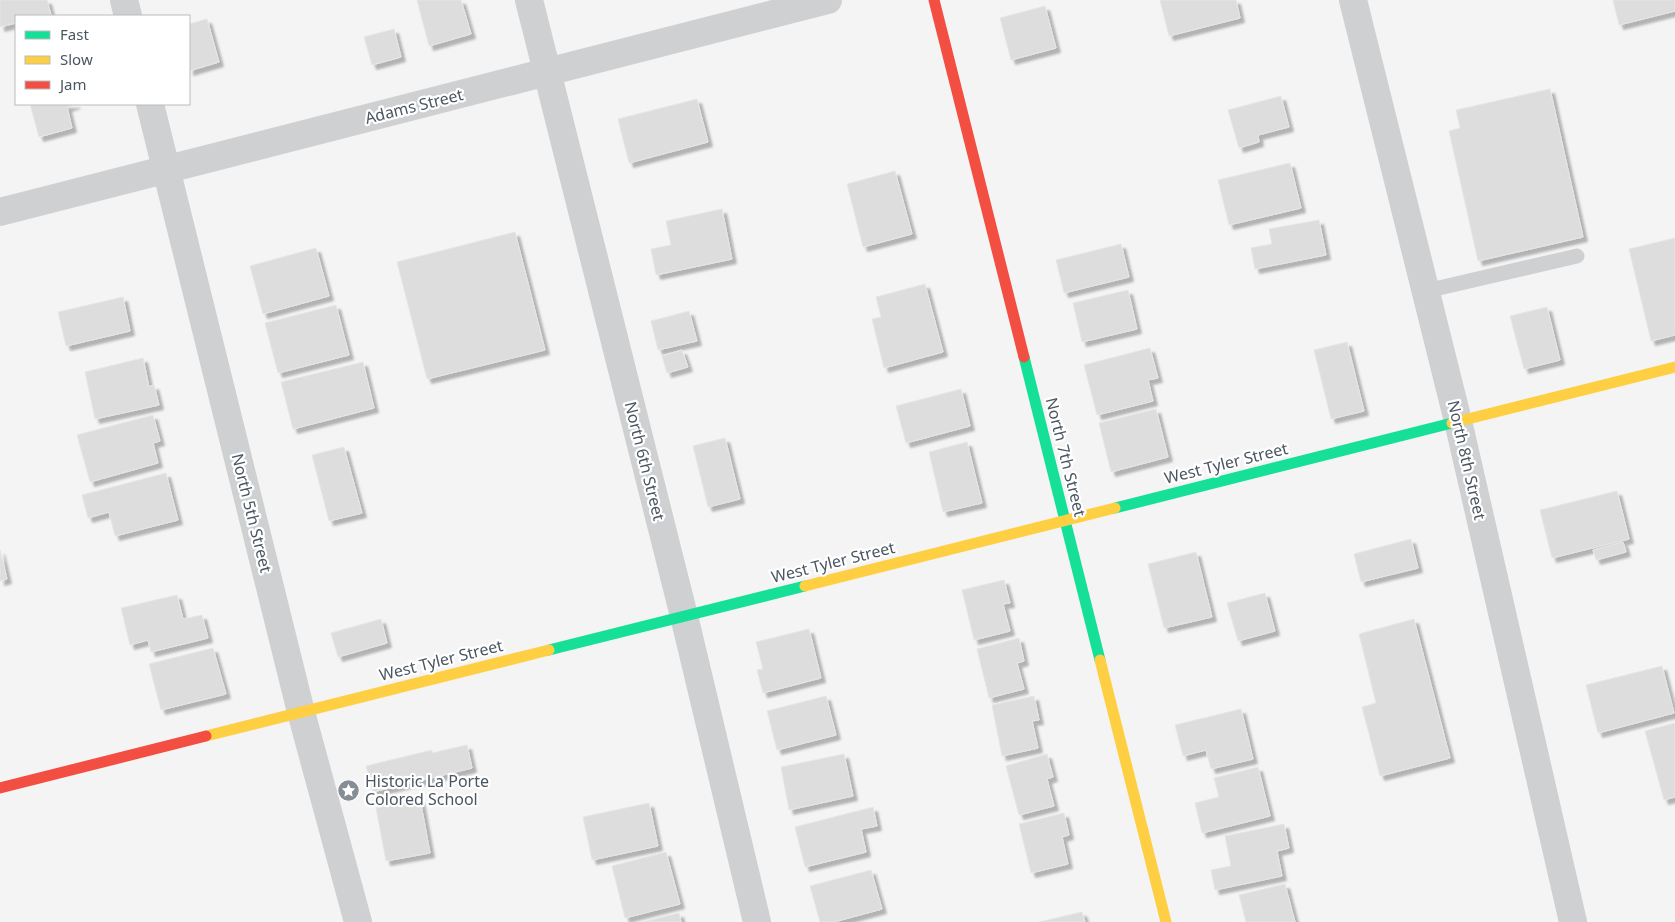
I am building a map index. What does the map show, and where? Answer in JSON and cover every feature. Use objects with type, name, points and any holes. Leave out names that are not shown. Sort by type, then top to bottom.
[{"type":"street","points":[[124,0],[128,15]]},
{"type":"street","name":"North 6th Street","points":[[529,0],[684,616],[757,922]]},
{"type":"street","name":"Adams Street","points":[[0,212],[828,0]]},
{"type":"street","name":"North 7th Street","points":[[934,0],[1166,922]]},
{"type":"street","name":"North 8th Street","points":[[1353,0],[1458,421],[1573,922]]},
{"type":"street","name":"North 5th Street","points":[[150,105],[302,712],[358,922]]},
{"type":"street","name":"West Tyler Street","points":[[0,788],[1675,367]]},
{"type":"lane","points":[[1426,291],[1577,256]]},
{"type":"building","points":[[0,0],[47,0],[51,15],[15,15],[15,23],[0,27]]},
{"type":"building","points":[[417,0],[461,0],[471,34],[429,46]]},
{"type":"building","points":[[1160,0],[1236,0],[1240,18],[1169,36]]},
{"type":"building","points":[[1613,0],[1675,0],[1675,11],[1619,25]]},
{"type":"building","points":[[1045,6],[1056,48],[1011,60],[1000,18]]},
{"type":"building","points":[[207,19],[219,62],[190,71],[190,24]]},
{"type":"building","points":[[394,29],[401,57],[372,65],[364,37]]},
{"type":"building","points":[[1550,89],[1583,237],[1478,261],[1449,131],[1460,128],[1456,110]]},
{"type":"building","points":[[1281,96],[1289,127],[1258,135],[1259,142],[1239,148],[1228,110]]},
{"type":"building","points":[[697,99],[708,142],[629,163],[618,119]]},
{"type":"building","points":[[30,105],[73,105],[67,107],[72,128],[39,137]]},
{"type":"building","points":[[1290,163],[1301,208],[1229,225],[1218,180]]},
{"type":"building","points":[[895,171],[912,234],[863,247],[847,184]]},
{"type":"building","points":[[722,209],[732,259],[656,275],[651,249],[671,245],[666,221]]},
{"type":"building","points":[[1319,220],[1326,255],[1255,269],[1251,248],[1272,244],[1269,229]]},
{"type":"building","points":[[515,232],[545,350],[427,379],[397,262]]},
{"type":"building","points":[[1675,238],[1675,335],[1651,341],[1629,249]]},
{"type":"building","points":[[1121,244],[1129,277],[1064,293],[1056,260]]},
{"type":"building","points":[[316,248],[329,296],[263,314],[250,266]]},
{"type":"building","points":[[925,284],[943,352],[884,368],[872,319],[881,317],[876,297]]},
{"type":"building","points":[[1128,290],[1137,329],[1082,342],[1073,303]]},
{"type":"building","points":[[123,297],[130,331],[66,346],[58,312]]},
{"type":"building","points":[[336,305],[349,355],[278,373],[265,323]]},
{"type":"building","points":[[1547,307],[1560,360],[1524,369],[1510,316]]},
{"type":"building","points":[[689,311],[697,341],[658,350],[651,321]]},
{"type":"building","points":[[1347,342],[1364,411],[1331,419],[1314,350]]},
{"type":"building","points":[[1150,348],[1158,378],[1148,380],[1153,401],[1097,415],[1084,365]]},
{"type":"building","points":[[682,350],[688,367],[667,373],[662,356]]},
{"type":"building","points":[[143,358],[149,387],[154,385],[159,405],[95,419],[85,372]]},
{"type":"building","points":[[363,362],[374,408],[293,429],[281,382]]},
{"type":"building","points":[[961,389],[970,426],[906,443],[896,406]]},
{"type":"building","points":[[1156,409],[1168,457],[1111,472],[1099,423]]},
{"type":"building","points":[[153,415],[160,441],[153,443],[158,463],[90,482],[77,435]]},
{"type":"building","points":[[725,438],[740,499],[708,507],[693,446]]},
{"type":"building","points":[[967,442],[982,503],[943,512],[929,452]]},
{"type":"building","points":[[344,447],[362,513],[329,521],[312,455]]},
{"type":"building","points":[[166,473],[178,520],[115,536],[109,512],[88,518],[82,495]]},
{"type":"building","points":[[1617,491],[1629,539],[1552,558],[1540,510]]},
{"type":"building","points":[[1411,539],[1418,568],[1361,582],[1354,554]]},
{"type":"building","points":[[1623,542],[1626,552],[1596,560],[1593,550]]},
{"type":"building","points":[[0,550],[7,579],[0,581]]},
{"type":"building","points":[[1196,552],[1212,617],[1164,628],[1148,564]]},
{"type":"building","points":[[1004,580],[1010,603],[1003,604],[1010,631],[974,640],[962,590]]},
{"type":"building","points":[[1265,593],[1275,631],[1238,641],[1227,603]]},
{"type":"building","points":[[177,595],[183,619],[202,615],[208,638],[151,652],[148,640],[130,645],[121,608]]},
{"type":"building","points":[[381,619],[387,643],[338,657],[331,633]]},
{"type":"building","points":[[1414,619],[1450,758],[1380,776],[1362,707],[1376,703],[1359,634]]},
{"type":"building","points":[[809,629],[821,678],[763,693],[757,670],[763,669],[756,642]]},
{"type":"building","points":[[1019,638],[1024,661],[1017,663],[1024,689],[989,698],[977,649]]},
{"type":"building","points":[[213,648],[226,694],[161,710],[149,664]]},
{"type":"building","points":[[1662,666],[1674,713],[1598,733],[1586,685]]},
{"type":"building","points":[[826,696],[836,735],[777,750],[767,711]]},
{"type":"building","points":[[1034,696],[1039,720],[1032,721],[1038,748],[1002,756],[992,705]]},
{"type":"building","points":[[1241,709],[1253,759],[1211,769],[1206,750],[1183,756],[1175,725]]},
{"type":"building","points":[[1675,723],[1675,797],[1664,800],[1645,731]]},
{"type":"building","points":[[467,745],[472,768],[373,792],[366,766],[432,750],[432,753]]},
{"type":"building","points":[[844,754],[853,796],[789,810],[781,767]]},
{"type":"building","points":[[1047,754],[1053,777],[1047,779],[1054,806],[1019,815],[1006,766]]},
{"type":"building","points":[[1258,767],[1270,816],[1202,833],[1195,803],[1219,797],[1214,778]]},
{"type":"building","points":[[420,799],[430,853],[386,861],[376,808]]},
{"type":"building","points":[[649,803],[658,846],[592,860],[583,817]]},
{"type":"building","points":[[873,807],[877,826],[861,829],[866,852],[805,867],[795,827]]},
{"type":"building","points":[[1064,813],[1069,835],[1062,837],[1068,864],[1031,873],[1019,824]]},
{"type":"building","points":[[1284,824],[1289,848],[1277,851],[1282,876],[1215,890],[1211,870],[1231,866],[1225,836]]},
{"type":"building","points":[[666,852],[680,904],[625,918],[612,866]]},
{"type":"building","points":[[871,870],[882,909],[834,922],[820,922],[810,886]]},
{"type":"building","points":[[1285,884],[1295,922],[1246,922],[1239,895]]},
{"type":"building","points":[[1082,912],[1085,922],[1039,922]]},
{"type":"building","points":[[679,913],[681,922],[643,922]]},
{"type":"traffic: fast","points":[[1024,357],[1100,660]]},
{"type":"traffic: fast","points":[[1115,508],[1452,423]]},
{"type":"traffic: fast","points":[[549,650],[805,586]]},
{"type":"traffic: slow","points":[[1452,423],[1675,367]]},
{"type":"traffic: slow","points":[[805,586],[1115,508]]},
{"type":"traffic: slow","points":[[206,736],[549,650]]},
{"type":"traffic: slow","points":[[1100,660],[1166,922]]},
{"type":"traffic: jam","points":[[934,0],[1024,357]]},
{"type":"traffic: jam","points":[[0,788],[206,736]]},
{"type":"place","name":"Historic La Porte Colored School","points":[[349,790]]}]
